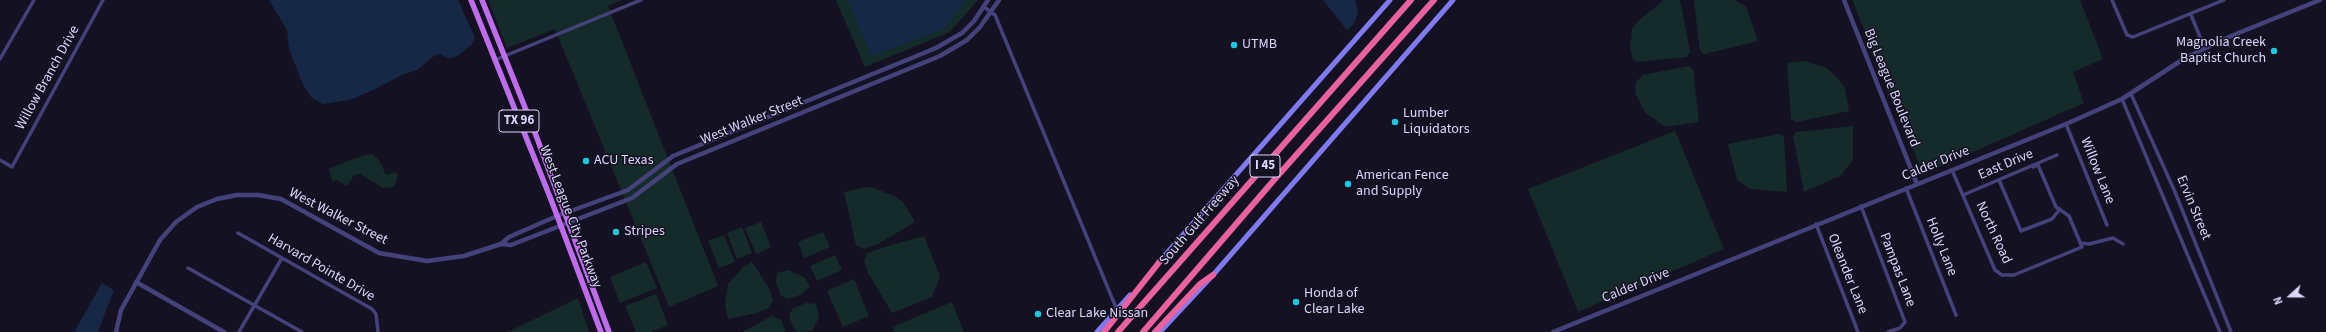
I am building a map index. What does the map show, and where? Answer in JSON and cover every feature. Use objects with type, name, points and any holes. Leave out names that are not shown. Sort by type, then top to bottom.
[{"type":"highway","name":"South Gulf Freeway","points":[[1118,332],[1411,0]]},
{"type":"highway","name":"South Gulf Freeway","points":[[1143,332],[1274,180],[1434,0]]},
{"type":"highway","points":[[1104,332],[1161,260]]},
{"type":"highway","points":[[1155,332],[1200,284],[1213,275]]},
{"type":"main road","name":"West League City Parkway","points":[[470,0],[561,225],[601,332]]},
{"type":"main road","name":"West League City Parkway","points":[[482,0],[565,213],[609,332]]},
{"type":"main road","points":[[1097,332],[1390,0]]},
{"type":"main road","points":[[1160,332],[1213,275],[1453,0]]},
{"type":"street","points":[[0,59],[34,0]]},
{"type":"street","name":"Willow Branch Drive","points":[[0,160],[12,167],[104,0]]},
{"type":"street","points":[[494,60],[641,0]]},
{"type":"street","name":"West Walker Street","points":[[501,244],[509,237],[557,216],[628,190],[673,156],[936,48],[962,33],[988,0]]},
{"type":"street","name":"West Walker Street","points":[[116,332],[121,310],[160,240],[176,222],[197,207],[218,199],[237,195],[258,194],[280,199],[379,253],[403,258],[426,261],[450,259],[501,244],[511,245],[632,198],[677,164],[940,56],[967,40],[992,12],[999,0]]},
{"type":"street","name":"Big League Boulevard","points":[[1844,0],[1917,184]]},
{"type":"street","points":[[2112,0],[2127,35],[2133,37],[2191,15],[2224,0]]},
{"type":"street","name":"Calder Drive","points":[[1553,332],[1816,224],[2066,124],[2122,99],[2185,58],[2320,0]]},
{"type":"street","points":[[984,7],[992,12],[1117,310]]},
{"type":"street","points":[[2191,15],[2205,49]]},
{"type":"street","name":"Ervin Street","points":[[2131,94],[2175,192],[2231,332]]},
{"type":"street","name":"Ervin Street","points":[[2122,99],[2220,332]]},
{"type":"street","name":"Willow Lane","points":[[2066,124],[2107,225]]},
{"type":"street","name":"East Drive","points":[[1963,195],[2033,167],[2057,155]]},
{"type":"street","points":[[2033,167],[2038,165],[2056,207],[2069,216],[2080,243],[2089,244],[2113,238],[2123,244]]},
{"type":"street","name":"North Road","points":[[1952,170],[1995,270],[2002,275],[2014,275],[2082,247],[2080,243]]},
{"type":"street","points":[[1999,180],[2021,231],[2052,219],[2060,209]]},
{"type":"street","name":"Holly Lane","points":[[1906,188],[1956,314]]},
{"type":"street","name":"Pampas Lane","points":[[1861,206],[1905,322],[1900,328],[1888,332]]},
{"type":"street","name":"Oleander Lane","points":[[1816,224],[1858,332]]},
{"type":"street","name":"Harvard Pointe Drive","points":[[238,233],[372,308],[376,314],[378,332]]},
{"type":"street","points":[[239,332],[282,258]]},
{"type":"street","points":[[188,268],[302,332]]},
{"type":"street","points":[[136,282],[224,332]]},
{"type":"green space","points":[[488,0],[622,0],[608,6],[718,286],[669,307],[555,29],[507,48]]},
{"type":"green space","points":[[836,0],[978,0],[950,32],[865,67]]},
{"type":"green space","points":[[1664,0],[1680,0],[1690,52],[1687,57],[1637,62],[1633,59],[1630,49],[1632,29],[1638,21]]},
{"type":"green space","points":[[1694,0],[1735,0],[1746,7],[1758,41],[1704,54],[1700,51]]},
{"type":"green space","points":[[1852,0],[2080,0],[2103,59],[2073,72],[2084,103],[1923,174]]},
{"type":"green space","points":[[1804,61],[1825,67],[1837,77],[1845,88],[1849,111],[1796,122],[1791,119],[1787,63]]},
{"type":"green space","points":[[1689,66],[1693,69],[1699,122],[1665,127],[1645,112],[1635,93],[1636,82],[1643,75]]},
{"type":"green space","points":[[1853,126],[1853,160],[1840,176],[1804,192],[1793,136],[1796,132]]},
{"type":"green space","points":[[1675,131],[1724,249],[1578,312],[1528,189]]},
{"type":"green space","points":[[1779,134],[1784,136],[1787,192],[1750,189],[1737,180],[1728,144]]},
{"type":"green space","points":[[373,154],[380,162],[386,175],[395,172],[398,176],[394,187],[383,188],[360,174],[354,175],[347,186],[337,180],[333,182],[328,169],[364,155]]},
{"type":"green space","points":[[866,187],[874,188],[894,196],[903,202],[915,222],[878,244],[864,249],[856,245],[844,192]]},
{"type":"green space","points":[[761,222],[771,247],[756,254],[745,228]]},
{"type":"green space","points":[[742,227],[752,253],[737,259],[727,233]]},
{"type":"green space","points":[[823,232],[830,247],[804,258],[798,242]]},
{"type":"green space","points":[[724,235],[735,262],[719,268],[708,241]]},
{"type":"green space","points":[[924,236],[940,277],[932,297],[892,313],[868,273],[864,261],[868,253]]},
{"type":"green space","points":[[835,255],[842,270],[817,281],[810,266]]},
{"type":"green space","points":[[646,262],[657,288],[620,303],[610,277]]},
{"type":"green space","points":[[752,262],[768,286],[773,300],[769,308],[757,313],[728,319],[725,304],[728,284],[742,268]]},
{"type":"green space","points":[[788,270],[804,277],[810,286],[802,294],[789,299],[781,296],[776,283],[777,273]]},
{"type":"green space","points":[[854,279],[869,316],[843,327],[827,291]]},
{"type":"green space","points":[[656,294],[668,325],[651,332],[636,332],[625,306]]},
{"type":"green space","points":[[578,298],[589,332],[508,332]]},
{"type":"green space","points":[[952,302],[964,332],[894,332],[892,327]]},
{"type":"green space","points":[[806,303],[816,304],[819,317],[812,331],[798,332],[793,327],[789,317],[792,309]]},
{"type":"green space","points":[[772,316],[781,320],[786,332],[742,332]]},
{"type":"water","points":[[269,0],[458,0],[475,38],[471,45],[459,55],[449,59],[440,54],[434,56],[417,70],[404,74],[371,91],[350,100],[323,104],[311,97],[304,87],[289,49],[287,30]]},
{"type":"water","points":[[848,0],[966,0],[944,29],[871,56]]},
{"type":"water","points":[[1323,0],[1355,0],[1358,11],[1355,22],[1347,30]]},
{"type":"water","points":[[102,283],[114,290],[98,332],[74,332]]},
{"type":"place","name":"UTMB","points":[[1234,45]]},
{"type":"place","name":"Magnolia Creek Baptist Church","points":[[2274,51]]},
{"type":"place","name":"Lumber Liquidators","points":[[1395,122]]},
{"type":"place","name":"ACU Texas","points":[[586,161]]},
{"type":"place","name":"American Fence and Supply","points":[[1348,184]]},
{"type":"place","name":"Stripes","points":[[616,232]]},
{"type":"place","name":"Honda of Clear Lake","points":[[1296,302]]},
{"type":"place","name":"Clear Lake Nissan","points":[[1038,314]]}]
